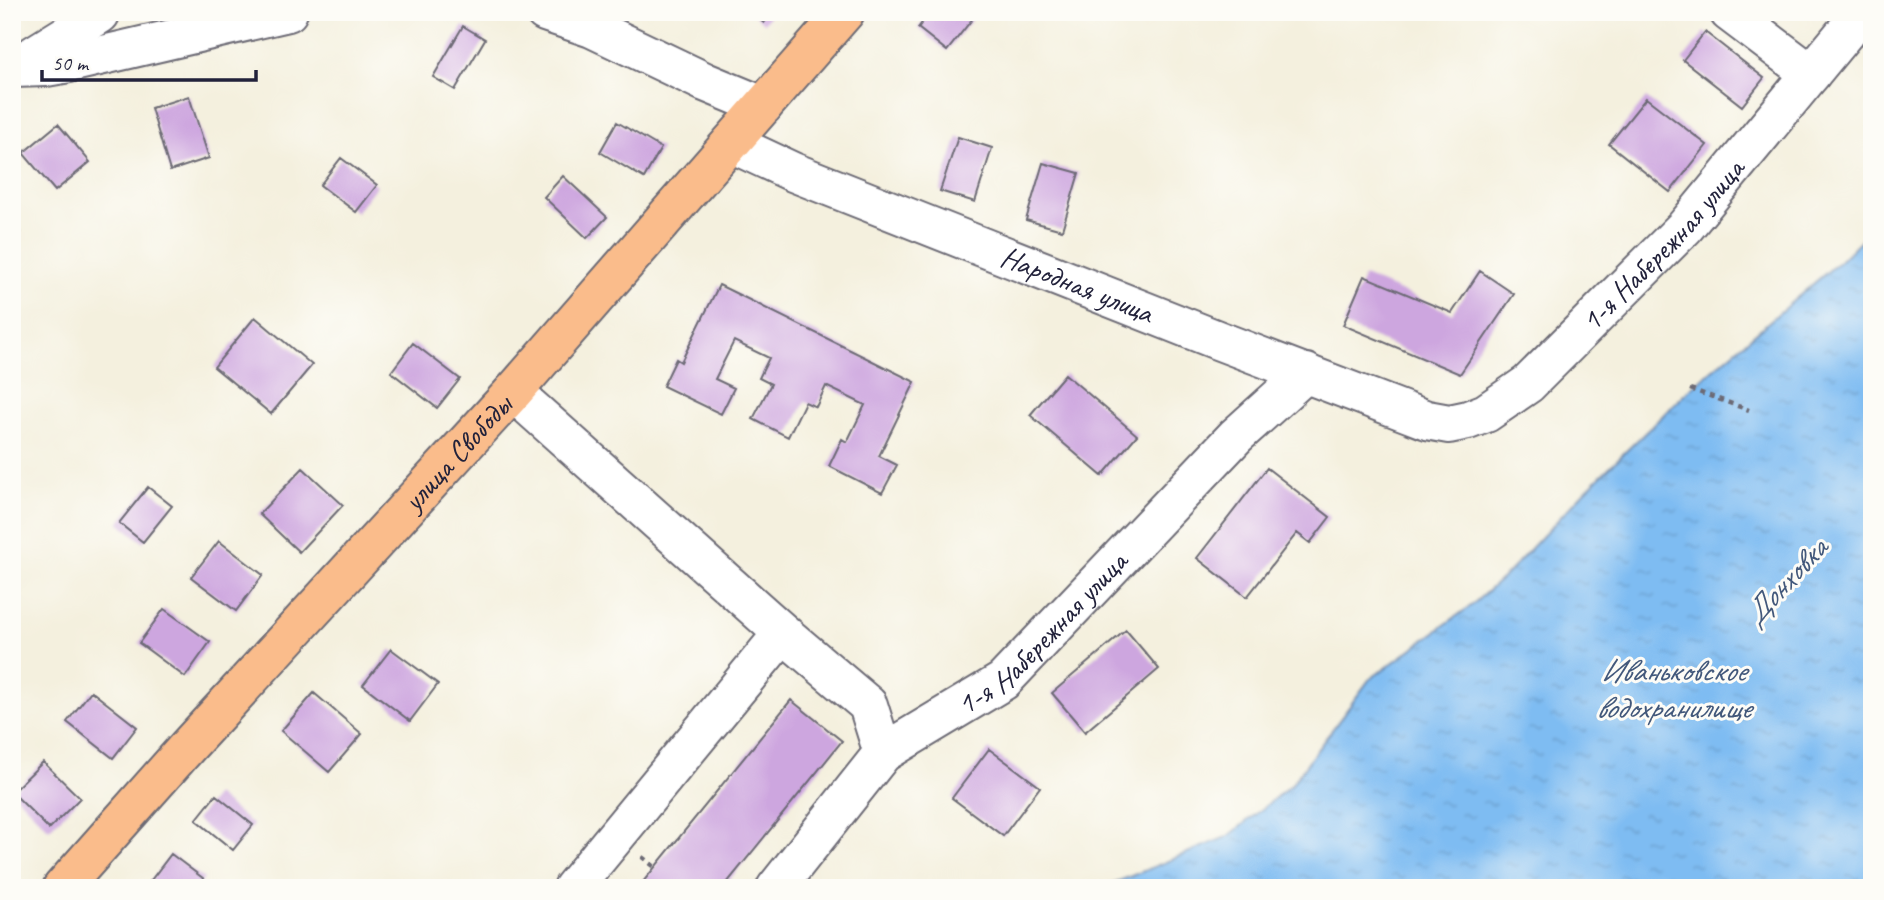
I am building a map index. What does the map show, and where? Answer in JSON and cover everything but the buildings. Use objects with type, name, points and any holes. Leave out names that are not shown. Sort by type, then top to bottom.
[{"type":"main road","name":"улица Свободы","points":[[62,888],[188,746],[513,392],[845,12]]},
{"type":"street","points":[[545,12],[592,28],[705,82],[763,106]]},
{"type":"street","points":[[1729,12],[1811,74]]},
{"type":"street","name":"1-я Набережная улица","points":[[1427,420],[1449,424],[1486,413],[1528,384],[1685,227],[1862,12]]},
{"type":"street","points":[[13,68],[69,63],[284,13]]},
{"type":"street","points":[[13,68],[100,14]]},
{"type":"street","name":"Народная улица","points":[[731,143],[806,177],[1427,420]]},
{"type":"street","name":"1-я Набережная улица","points":[[776,888],[883,753],[1003,681],[1236,436],[1306,373]]},
{"type":"street","points":[[513,392],[783,633],[868,705],[883,753]]},
{"type":"street","points":[[573,888],[783,633]]},
{"type":"path","points":[[1690,389],[1749,410]]},
{"type":"water","name":"Иваньковское водохранилище","points":[[1872,229],[1872,888],[1102,888],[1229,836],[1291,785],[1369,680],[1472,605],[1509,572],[1584,492],[1690,389],[1840,261]]},
{"type":"water label","name":"Донховка","points":[[1785,581]]}]
